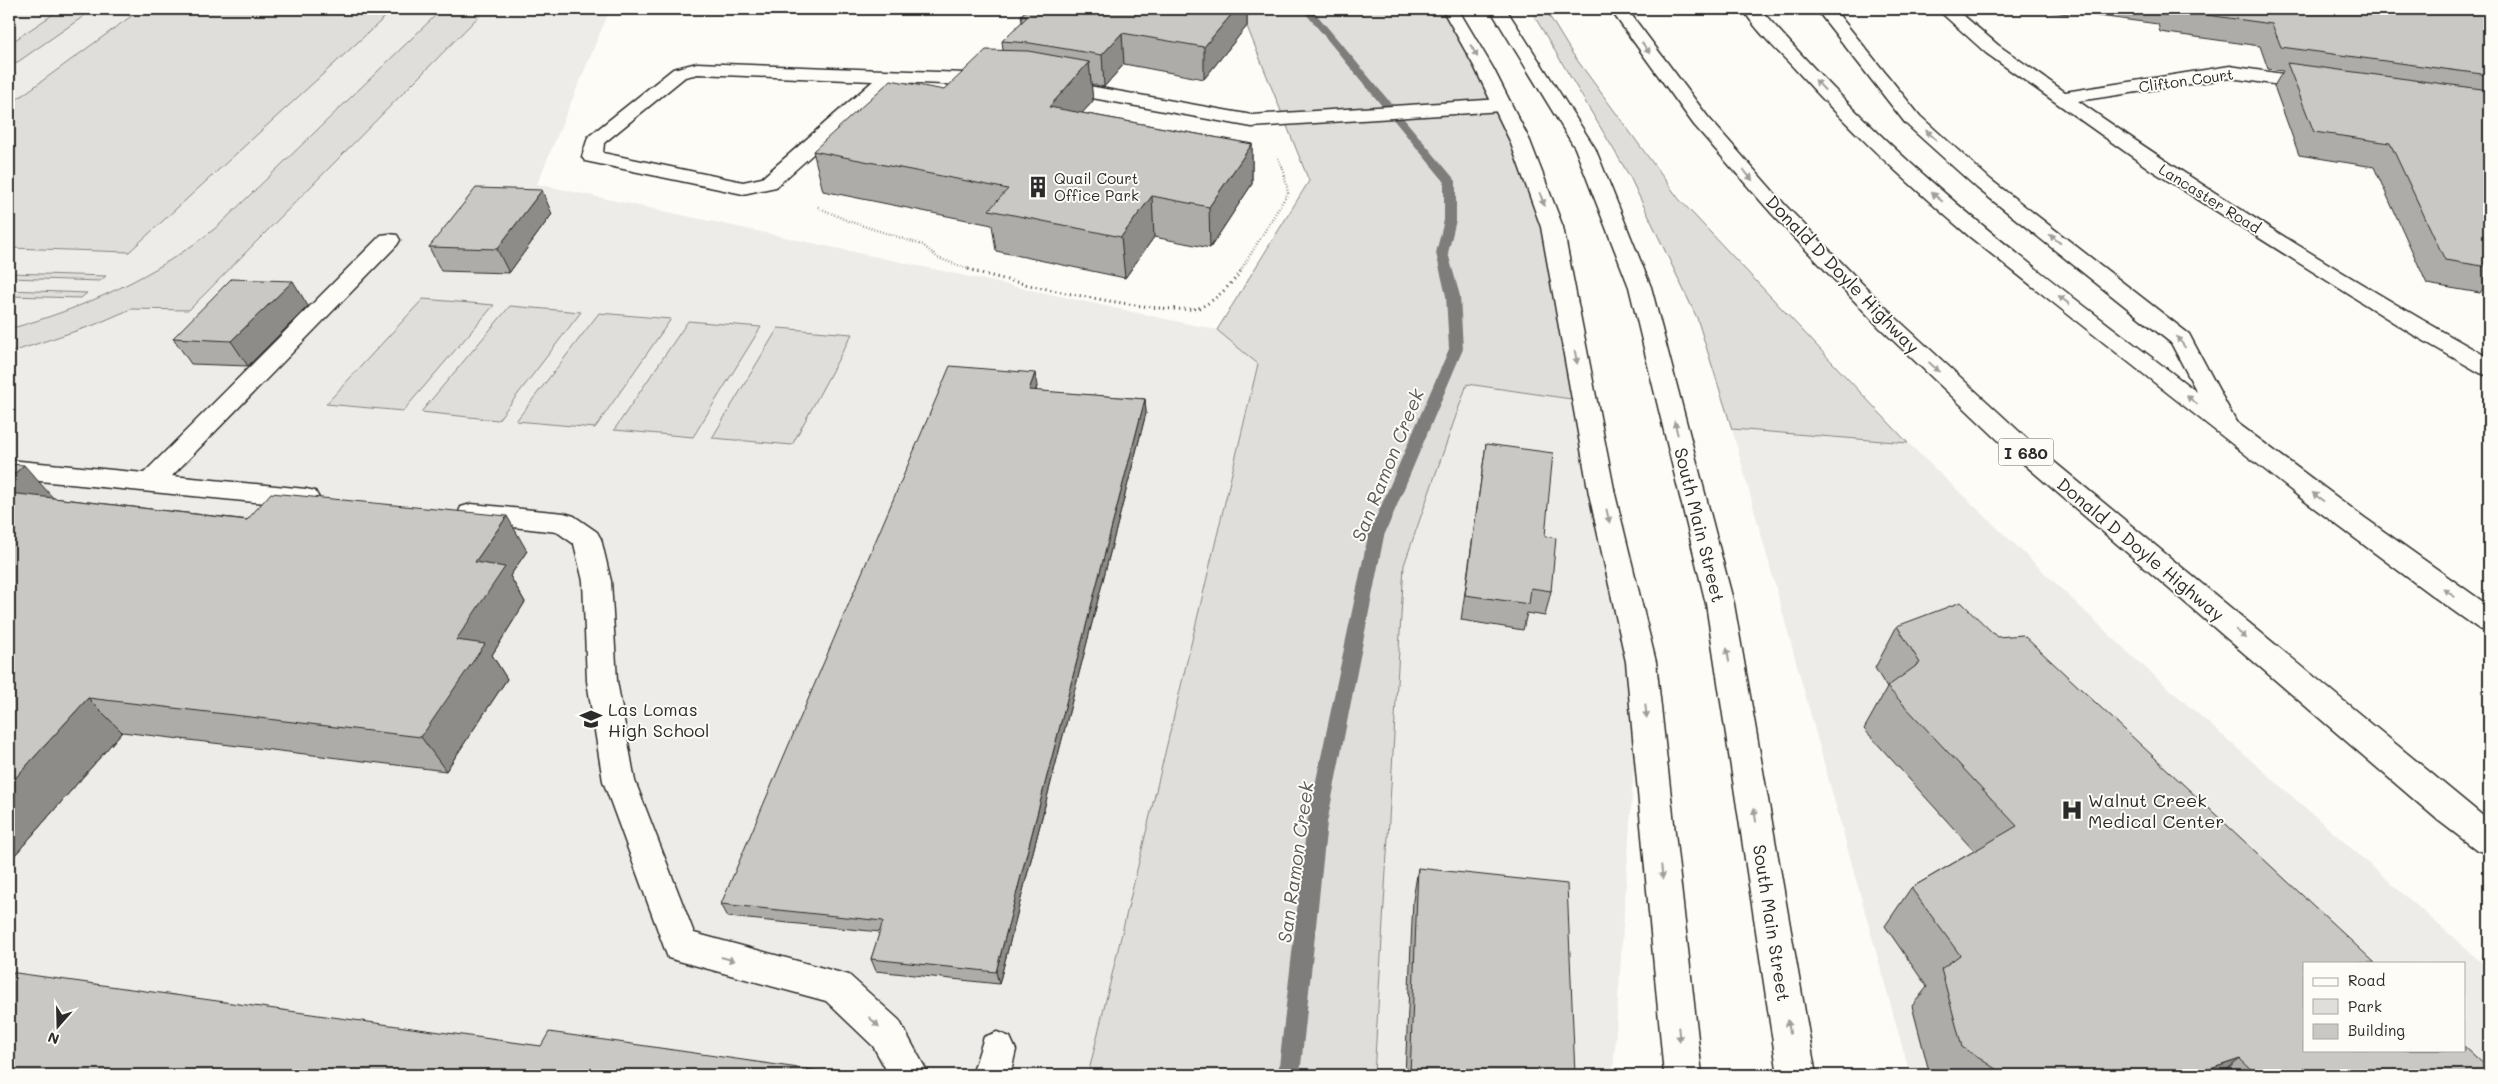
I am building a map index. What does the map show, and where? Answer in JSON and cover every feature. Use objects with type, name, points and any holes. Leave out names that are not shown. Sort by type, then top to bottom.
[{"type":"main road","points":[[1450,9],[1520,141],[1552,226],[1602,494],[1641,662],[1683,1075]]},
{"type":"main road","name":"South Main Street","points":[[1498,9],[1585,148],[1640,287],[1720,604],[1797,1075]]},
{"type":"main road","name":"Donald D Doyle Highway","points":[[1618,9],[1701,121],[1779,210],[1886,322],[2026,452],[2436,798],[2489,840]]},
{"type":"main road","points":[[1751,9],[1844,111],[1925,187],[1993,244],[2230,430],[2428,579],[2489,621]]},
{"type":"main road","points":[[1825,9],[1913,120],[1984,184],[2181,339],[2230,430]]},
{"type":"main road","name":"Lancaster Road","points":[[1946,9],[1992,49],[2158,166],[2420,329],[2489,368]]},
{"type":"main road","points":[[889,76],[769,183],[743,188],[592,157],[595,141],[680,73],[697,68],[1024,81],[1252,121],[1502,105]]},
{"type":"main road","name":"Clifton Court","points":[[2062,98],[2230,72],[2336,87]]},
{"type":"main road","points":[[148,484],[389,240]]},
{"type":"main road","points":[[9,469],[336,501]]},
{"type":"main road","points":[[445,511],[564,522],[587,539],[597,581],[602,681],[619,781],[681,946],[836,987],[886,1033],[910,1075]]},
{"type":"path","points":[[818,207],[848,221],[923,244],[938,258],[990,276],[1096,299],[1164,310],[1200,308],[1234,282],[1288,193],[1284,172],[1266,131],[1252,121]]},
{"type":"shaded area","name":"Las Lomas High School","points":[[9,9],[610,9],[537,184],[1217,330],[1258,363],[1088,1075],[9,1075]]},
{"type":"shaded area","points":[[1467,384],[1585,401],[1641,662],[1613,1075],[1374,1075],[1404,565]]},
{"type":"shaded area","name":"Walnut Creek Medical Center","points":[[1732,429],[1908,443],[2133,657],[2489,969],[2489,1075],[1910,1075]]},
{"type":"green space","points":[[61,9],[94,9],[9,68],[9,44]]},
{"type":"green space","points":[[141,9],[394,9],[129,252],[9,248],[9,105]]},
{"type":"green space","points":[[442,9],[486,9],[189,310],[131,309],[94,325],[9,353],[9,329],[65,311],[119,288],[170,260],[218,226]]},
{"type":"green space","points":[[1240,9],[1450,9],[1484,68],[1520,141],[1585,401],[1467,384],[1404,565],[1374,1075],[1088,1075],[1258,364],[1217,330],[1309,181]]},
{"type":"green space","points":[[1530,9],[1545,9],[1572,53],[1679,199],[1908,443],[1732,429],[1697,318],[1630,177]]},
{"type":"green space","points":[[9,273],[106,276],[100,281],[9,278]]},
{"type":"green space","points":[[9,290],[87,293],[81,298],[9,296]]},
{"type":"green space","points":[[423,299],[494,305],[403,411],[326,404]]},
{"type":"green space","points":[[510,306],[581,312],[498,420],[421,412]]},
{"type":"green space","points":[[599,313],[671,319],[595,428],[516,421]]},
{"type":"green space","points":[[688,321],[761,327],[693,437],[614,430]]},
{"type":"green space","points":[[778,328],[852,334],[792,445],[712,438]]},
{"type":"building","points":[[1028,9],[1236,9],[1204,47],[1122,33],[1102,55],[1030,43],[1002,41],[1028,16],[1021,15]]},
{"type":"building","points":[[2170,9],[2489,9],[2489,75],[2281,47],[2272,24]]},
{"type":"building","points":[[986,50],[1028,51],[1089,62],[1049,107],[1252,144],[1209,207],[1152,196],[1121,237],[989,210],[1008,189],[813,151],[891,80],[944,90]]},
{"type":"building","points":[[2287,63],[2489,90],[2489,267],[2445,260],[2390,143],[2314,132]]},
{"type":"building","points":[[476,188],[542,190],[497,249],[429,247]]},
{"type":"building","points":[[231,279],[293,281],[231,341],[173,338]]},
{"type":"building","points":[[950,366],[1035,373],[1029,390],[1145,399],[996,972],[871,959],[883,921],[721,904]]},
{"type":"building","points":[[1486,444],[1553,453],[1545,536],[1556,538],[1551,591],[1531,588],[1529,604],[1465,595]]},
{"type":"building","points":[[9,464],[24,465],[9,479]]},
{"type":"building","points":[[9,493],[247,520],[271,493],[507,516],[475,562],[505,567],[456,640],[485,644],[421,737],[88,698],[9,785]]},
{"type":"building","points":[[1961,602],[1997,637],[2023,635],[2374,962],[2303,962],[2303,1052],[2466,1052],[2466,1048],[2489,1069],[2489,1075],[2257,1075],[2240,1059],[2192,1075],[2005,1075],[1962,1047],[1941,969],[1960,955],[1911,888],[2017,826],[1887,687],[1920,663],[1897,626]]},
{"type":"building","points":[[1418,868],[1567,884],[1575,1075],[1410,1075]]},
{"type":"building","points":[[9,972],[541,1046],[549,1032],[840,1074],[9,1075]]},
{"type":"waterway","name":"San Ramon Creek","points":[[1289,1075],[1317,823],[1376,536],[1418,442],[1456,349],[1453,296],[1442,253],[1450,220],[1450,181],[1307,9]]},
{"type":"place","name":"Quail Court Office Park","points":[[1038,187]]},
{"type":"place","name":"Las Lomas High School","points":[[591,719]]},
{"type":"place","name":"Walnut Creek Medical Center","points":[[2072,810]]}]
